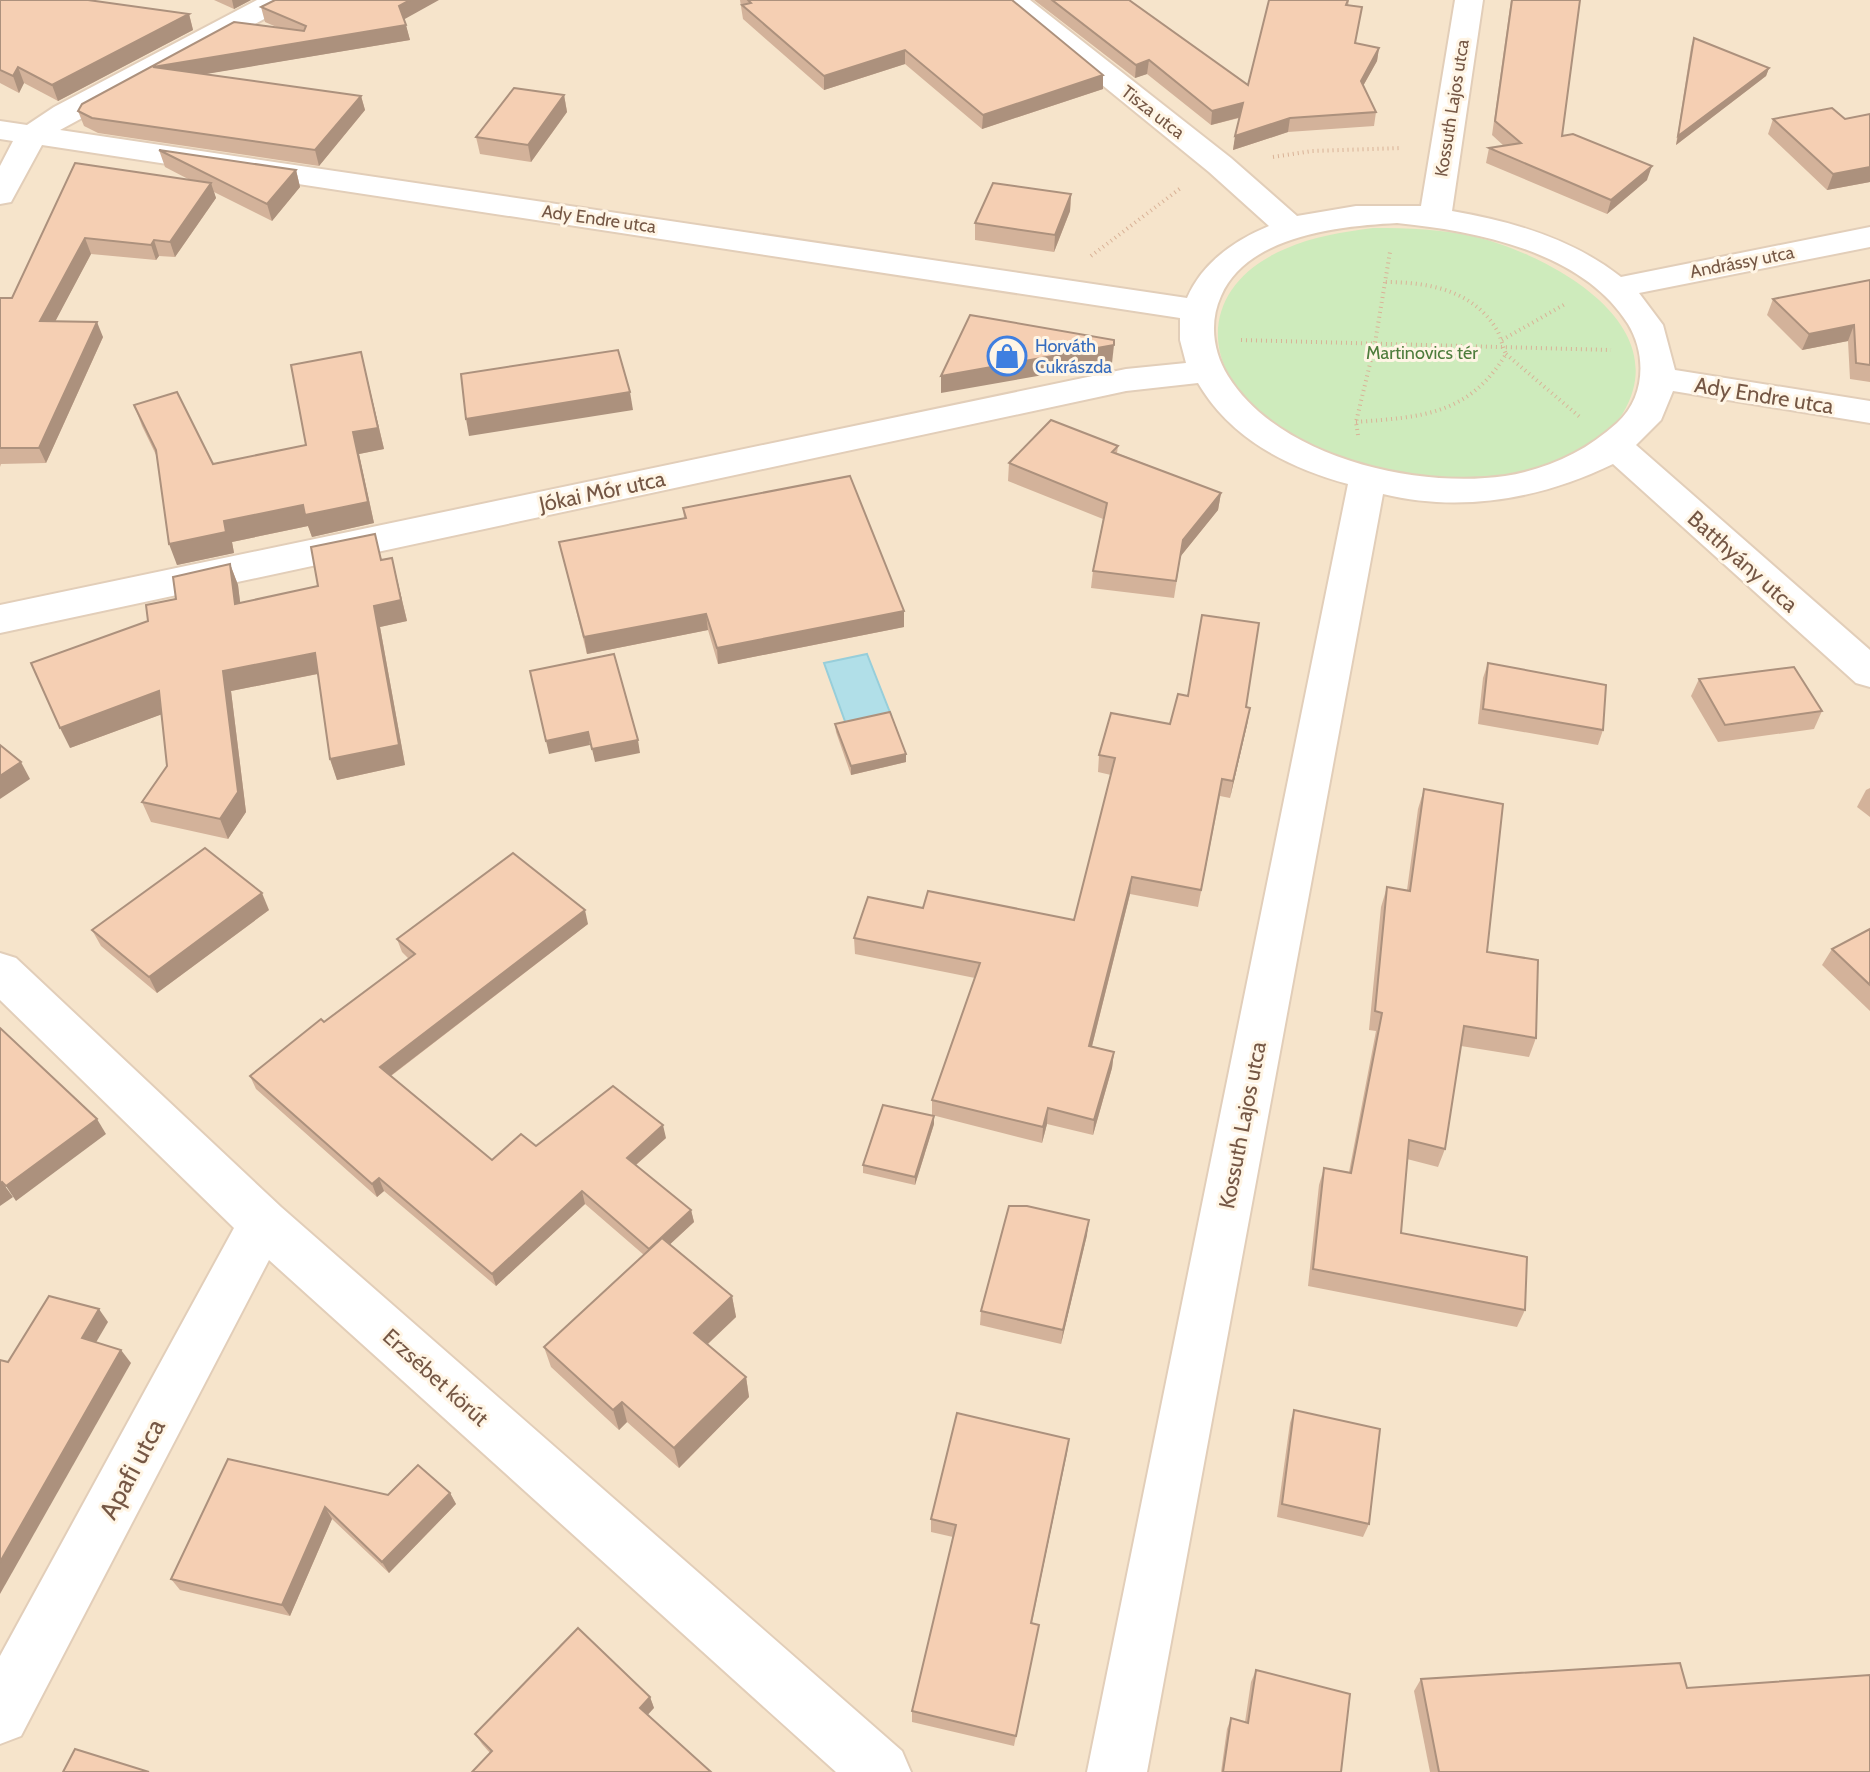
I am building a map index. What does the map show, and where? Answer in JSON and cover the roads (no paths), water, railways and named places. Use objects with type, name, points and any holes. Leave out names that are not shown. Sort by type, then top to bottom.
[{"type":"street","points":[[0,195],[32,135],[65,113],[278,0]]},
{"type":"street","name":"Tisza utca","points":[[1012,0],[1220,165],[1291,228]]},
{"type":"street","name":"Kossuth Lajos utca","points":[[1435,215],[1469,0]]},
{"type":"street","name":"Ady Endre utca","points":[[0,130],[1199,340]]},
{"type":"street","points":[[1397,213],[1435,215],[1503,229],[1552,249],[1614,288],[1641,318],[1657,365],[1647,415],[1617,448],[1569,474],[1507,488],[1437,490],[1367,479],[1295,453],[1239,416],[1199,340],[1215,276],[1247,248],[1291,228],[1341,217],[1397,213]]},
{"type":"street","name":"Andrássy utca","points":[[1614,288],[1870,237]]},
{"type":"street","name":"Jókai Mór utca","points":[[0,619],[1126,380],[1199,340]]},
{"type":"street","name":"Ady Endre utca","points":[[1657,365],[1870,412]]},
{"type":"street","name":"Batthyány utca","points":[[1617,448],[1870,673]]},
{"type":"street","name":"Kossuth Lajos utca","points":[[1117,1772],[1367,479]]},
{"type":"street","name":"Erzsébet körút","points":[[0,971],[263,1223],[881,1772]]},
{"type":"street","name":"Apafi utca","points":[[0,1715],[263,1223]]},
{"type":"water","points":[[867,654],[891,715],[846,724],[824,663]]},
{"type":"place","name":"Horváth Cukrászda","points":[[1007,356]]},
{"type":"park label","name":"Martinovics tér","points":[[1422,353]]}]
